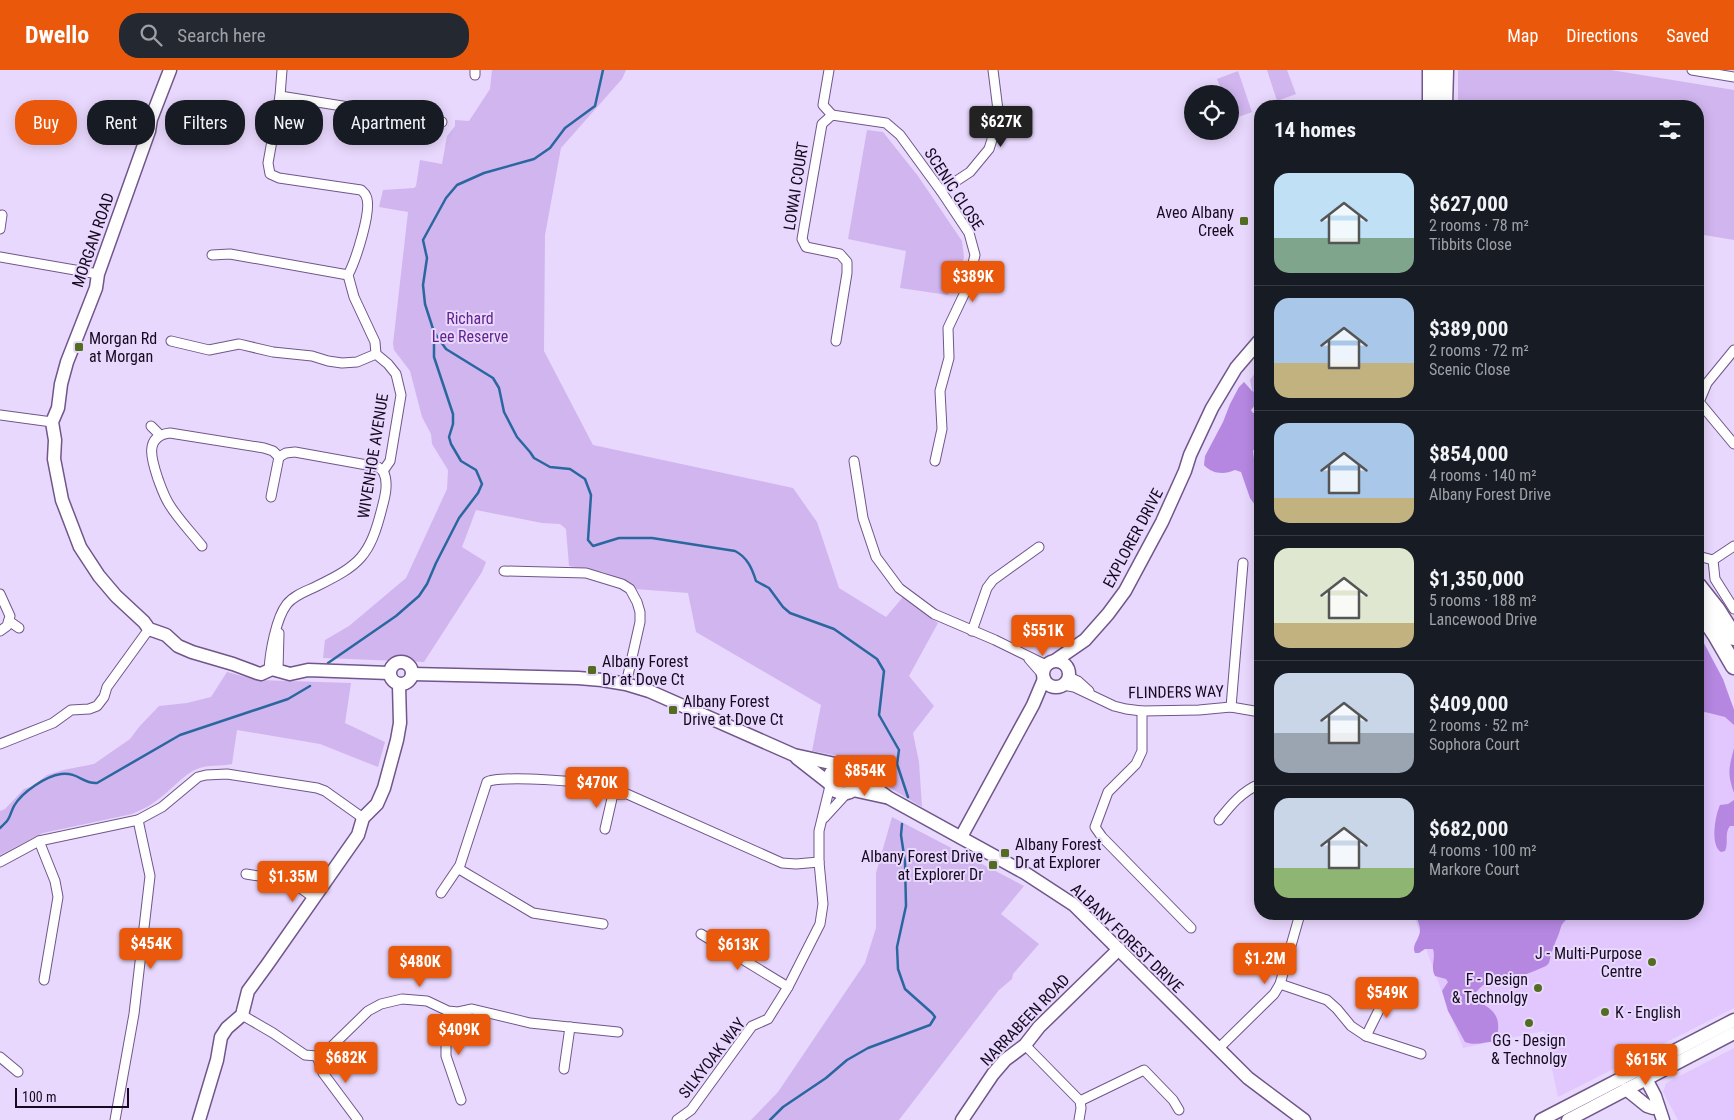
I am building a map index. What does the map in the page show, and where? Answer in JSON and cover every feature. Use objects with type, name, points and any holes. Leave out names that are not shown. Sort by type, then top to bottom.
[{"type":"highway","points":[[1431,70],[1431,100]]},
{"type":"highway","points":[[1444,100],[1445,70]]},
{"type":"highway","points":[[1704,594],[1717,610],[1734,638]]},
{"type":"highway","points":[[1704,617],[1734,666]]},
{"type":"street","name":"MORGAN ROAD","points":[[52,422],[58,408],[61,384],[67,362],[96,288],[98,274],[149,131],[151,119],[170,70]]},
{"type":"street","points":[[171,341],[209,350],[239,344],[272,352],[312,356],[342,363],[356,362],[376,354],[375,342],[354,297],[348,275],[363,234],[368,204],[367,196],[361,190],[279,178],[270,174],[268,163],[280,96],[282,70]]},
{"type":"street","points":[[829,70],[823,105],[832,115]]},
{"type":"street","points":[[941,191],[970,172],[989,149],[999,118],[993,70]]},
{"type":"street","points":[[1692,70],[1734,77]]},
{"type":"street","points":[[280,96],[333,105]]},
{"type":"street","name":"LOWAI COURT","points":[[832,115],[822,124],[802,239],[806,247],[840,254],[847,262],[847,273],[836,341]]},
{"type":"street","name":"SCENIC CLOSE","points":[[832,115],[886,123],[900,135],[969,233],[975,255],[967,288],[948,328],[949,358],[940,391],[942,429],[935,461]]},
{"type":"street","points":[[0,229],[2,216]]},
{"type":"street","points":[[212,256],[230,254],[348,275]]},
{"type":"street","points":[[0,257],[98,274]]},
{"type":"street","name":"EXPLORER DRIVE","points":[[961,837],[1033,705],[1047,670],[1085,640],[1125,591],[1146,554],[1185,471],[1190,455],[1223,389],[1236,368],[1254,347]]},
{"type":"street","points":[[1704,390],[1707,383],[1734,350]]},
{"type":"street","name":"WIVENHOE AVENUE","points":[[274,667],[271,649],[284,609],[290,600],[346,572],[361,558],[369,547],[375,533],[384,502],[386,476],[383,471],[390,461],[401,395],[396,374],[376,354]]},
{"type":"street","name":"EXPLORER DRIVE","points":[[1185,471],[1195,457],[1230,388],[1254,356]]},
{"type":"street","points":[[1704,408],[1734,444]]},
{"type":"street","points":[[0,415],[52,422],[56,440],[54,459],[62,500],[80,547],[105,583],[131,612],[144,622],[148,629],[166,635],[178,646],[192,652],[261,674],[274,667],[290,674],[308,670],[389,673]]},
{"type":"street","points":[[151,426],[160,435]]},
{"type":"street","points":[[202,546],[172,510],[164,493],[152,458],[154,442],[160,435],[170,433],[264,448],[280,456]]},
{"type":"street","points":[[280,456],[295,452],[378,467],[383,471]]},
{"type":"street","points":[[271,496],[280,456]]},
{"type":"street","points":[[854,461],[863,518],[876,557],[899,588],[934,614],[995,640],[1047,670],[1049,685],[1065,680],[1064,663],[1047,670]]},
{"type":"street","points":[[1704,558],[1713,560],[1734,546]]},
{"type":"street","points":[[972,631],[987,588],[993,580],[1039,547]]},
{"type":"street","points":[[1713,560],[1715,579],[1734,609]]},
{"type":"street","points":[[1231,707],[1243,563]]},
{"type":"street","points":[[504,572],[586,573],[622,584],[630,589],[638,602],[640,622],[626,684]]},
{"type":"street","points":[[0,594],[9,612],[9,622],[0,631]]},
{"type":"street","points":[[9,622],[19,628]]},
{"type":"street","points":[[0,744],[52,723],[71,710],[89,709],[97,706],[104,698],[107,687],[148,629]]},
{"type":"street","name":"EXPLORER DRIVE","points":[[1033,705],[1065,680],[1085,640]]},
{"type":"street","points":[[401,662],[409,666],[412,674],[408,682],[399,685],[392,681],[389,673],[393,665],[401,662]]},
{"type":"street","points":[[412,674],[586,679],[626,684],[679,703],[794,755],[850,767],[856,774],[857,783],[822,820]]},
{"type":"street","name":"FLINDERS WAY","points":[[1065,680],[1078,681],[1094,696],[1114,706],[1142,711],[1199,710],[1231,707],[1254,711]]},
{"type":"street","points":[[198,1120],[217,1060],[221,1037],[227,1028],[242,1015],[246,995],[251,984],[268,965],[358,835],[363,818],[375,807],[382,796],[400,723],[399,685]]},
{"type":"street","points":[[1142,711],[1142,751],[1136,764],[1108,792],[1096,827],[1102,837],[1191,928]]},
{"type":"street","points":[[794,755],[838,793],[849,792]]},
{"type":"street","points":[[830,785],[830,773],[840,766]]},
{"type":"street","points":[[0,862],[39,841],[138,820],[162,807],[198,777],[216,774],[228,774],[317,788],[363,818]]},
{"type":"street","name":"ALBANY FOREST DRIVE","points":[[856,774],[889,798],[1018,868],[1063,898],[1085,915],[1248,1078],[1304,1120]]},
{"type":"street","points":[[440,893],[458,869],[483,792],[489,781],[496,779],[587,783],[604,787],[613,794],[627,794],[782,863],[819,862]]},
{"type":"street","name":"SILKYOAK WAY","points":[[677,1120],[691,1110],[752,1026],[768,1019],[788,987],[818,930],[823,904],[819,862],[819,831],[830,785]]},
{"type":"street","points":[[1219,820],[1232,803],[1254,787]]},
{"type":"street","name":"ALBANY FOREST DRIVE","points":[[849,792],[889,798]]},
{"type":"street","points":[[605,829],[613,794]]},
{"type":"street","points":[[115,1120],[134,1014],[150,876],[138,820]]},
{"type":"street","points":[[39,841],[57,888],[58,897],[44,980]]},
{"type":"street","points":[[458,869],[533,913],[603,924]]},
{"type":"street","points":[[246,874],[289,882],[314,897]]},
{"type":"street","points":[[1218,1049],[1274,994],[1280,984],[1298,920]]},
{"type":"street","points":[[701,934],[788,987]]},
{"type":"street","name":"NARRABEEN ROAD","points":[[962,1120],[993,1074],[1005,1060],[1025,1045],[1039,1026],[1119,949]]},
{"type":"street","points":[[1280,984],[1327,1000],[1337,1009],[1350,1026],[1366,1036],[1421,1054]]},
{"type":"street","points":[[1366,1036],[1388,992]]},
{"type":"street","points":[[242,1015],[273,1033],[301,1053],[309,1056],[317,1056],[327,1051],[368,1011],[387,1002],[406,999],[427,1001],[451,1012],[472,1009],[519,1021],[618,1032]]},
{"type":"street","points":[[451,1012],[446,1040],[446,1056],[461,1100]]},
{"type":"street","points":[[1568,1120],[1626,1089],[1640,1075],[1734,1020]]},
{"type":"street","points":[[564,1069],[570,1027]]},
{"type":"street","points":[[1541,1120],[1734,1033]]},
{"type":"street","points":[[1025,1045],[1080,1101],[1082,1108],[1080,1120]]},
{"type":"street","points":[[317,1056],[323,1073],[353,1118]]},
{"type":"street","points":[[0,1057],[18,1072]]},
{"type":"street","points":[[1080,1101],[1144,1070],[1174,1100],[1180,1110]]},
{"type":"street","points":[[1626,1089],[1659,1114],[1660,1108],[1640,1075]]},
{"type":"street","name":"ALBANY FOREST DRIVE","points":[[1248,1078],[1259,1095],[1292,1120]]},
{"type":"shaded area","points":[[1244,382],[1254,392],[1254,406],[1251,410],[1254,413],[1254,504],[1250,498],[1241,472],[1235,470],[1227,473],[1218,473],[1204,465],[1205,456],[1239,387]]},
{"type":"shaded area","points":[[1704,643],[1723,679],[1734,710],[1734,725],[1725,717],[1705,712]]},
{"type":"shaded area","points":[[1704,648],[1734,707],[1734,1008],[1558,1097],[1544,1031],[1463,1048],[1415,920],[1704,920]]},
{"type":"shaded area","points":[[1734,748],[1734,793],[1730,780],[1730,770]]},
{"type":"shaded area","points":[[1734,800],[1734,826],[1730,826],[1728,829],[1726,848],[1725,851],[1721,852],[1716,843],[1714,830],[1716,816],[1720,805],[1728,804]]},
{"type":"shaded area","points":[[1417,920],[1566,920],[1562,925],[1549,963],[1546,966],[1508,980],[1483,985],[1475,993],[1475,1000],[1488,1007],[1496,1016],[1498,1033],[1496,1041],[1472,1044],[1465,1042],[1448,1011],[1442,991],[1448,982],[1446,979],[1435,976],[1433,949],[1425,949],[1415,953],[1414,947],[1420,930]]},
{"type":"shaded area","points":[[1734,1048],[1734,1120],[1678,1120],[1663,1092],[1666,1083]]},
{"type":"green space","name":"Richard Lee Reserve","points":[[492,70],[626,70],[622,79],[561,148],[545,235],[544,351],[593,445],[793,488],[817,522],[839,588],[886,617],[903,597],[938,623],[909,676],[934,706],[913,733],[919,762],[922,807],[867,774],[850,758],[812,751],[821,705],[696,632],[688,593],[635,589],[625,581],[603,572],[569,566],[566,529],[560,524],[542,523],[476,510],[462,547],[486,562],[482,572],[424,662],[323,658],[325,640],[349,626],[406,578],[447,489],[448,470],[432,444],[431,434],[422,417],[410,371],[394,350],[393,344],[408,212],[379,207],[383,190],[414,188],[416,186],[420,160],[442,164],[447,136],[455,126],[455,120],[469,121],[490,89]]},
{"type":"green space","points":[[1267,70],[1287,70],[1296,94],[1277,100]]},
{"type":"green space","points":[[1458,70],[1611,70],[1734,90],[1734,240],[1704,235],[1704,100],[1458,100]]},
{"type":"green space","points":[[1238,71],[1252,112],[1239,117],[1239,85],[1219,85],[1217,79]]},
{"type":"green space","points":[[867,130],[883,132],[918,176],[962,241],[964,257],[958,277],[948,295],[900,288],[906,251],[848,239]]},
{"type":"green space","points":[[1254,374],[1254,399],[1250,380]]},
{"type":"green space","points":[[227,672],[257,680],[351,683],[345,723],[385,742],[378,767],[320,744],[237,730],[232,764],[197,769],[153,803],[132,814],[43,833],[0,855],[0,811],[5,809],[24,789],[33,786],[47,775],[94,764],[130,739],[159,706],[187,703],[211,697]]},
{"type":"green space","points":[[892,817],[1024,886],[1001,914],[1039,944],[1013,974],[1012,979],[999,990],[899,1120],[751,1120],[778,1092],[865,963],[876,928],[876,873]]},
{"type":"waterway","points":[[603,70],[595,106],[565,128],[550,148],[534,159],[484,173],[457,185],[446,198],[423,240],[427,258],[423,285],[425,304],[434,332],[446,349],[493,378],[499,388],[504,412],[517,437],[534,458],[550,467],[570,469],[585,479],[591,495],[588,540],[593,546],[619,538],[652,538],[735,551],[749,563],[756,581],[769,588],[783,607],[790,613],[834,629],[877,659],[884,671],[879,715],[899,750],[897,764],[908,797]]},
{"type":"waterway","points":[[328,663],[396,616],[419,596],[427,584],[459,518],[478,493],[482,484],[476,470],[461,461],[451,444],[449,437],[453,424],[453,414],[434,357],[434,333]]},
{"type":"waterway","points":[[0,828],[23,795],[48,778],[67,774],[88,782],[97,783],[180,735],[288,699],[310,686]]},
{"type":"waterway","points":[[770,1120],[783,1107],[826,1078],[847,1060],[868,1048],[930,1025],[935,1017],[905,989],[898,969],[897,947],[906,906],[905,862],[901,835],[902,824]]},
{"type":"place","name":"Aveo Albany Creek","points":[[1244,221]]},
{"type":"place","name":"Morgan Rd at Morgan","points":[[79,347]]},
{"type":"place","name":"Albany Forest Dr at Dove Ct","points":[[592,670]]},
{"type":"place","name":"Albany Forest Drive at Dove Ct","points":[[673,710]]},
{"type":"place","name":"Albany Forest Dr at Explorer","points":[[1005,853]]},
{"type":"place","name":"Albany Forest Drive at Explorer Dr","points":[[993,865]]},
{"type":"place","name":"J - Multi-Purpose Centre","points":[[1652,962]]},
{"type":"place","name":"F - Design & Technolgy","points":[[1538,988]]},
{"type":"place","name":"K - English","points":[[1605,1012]]},
{"type":"place","name":"GG - Design & Technolgy","points":[[1529,1023]]}]
